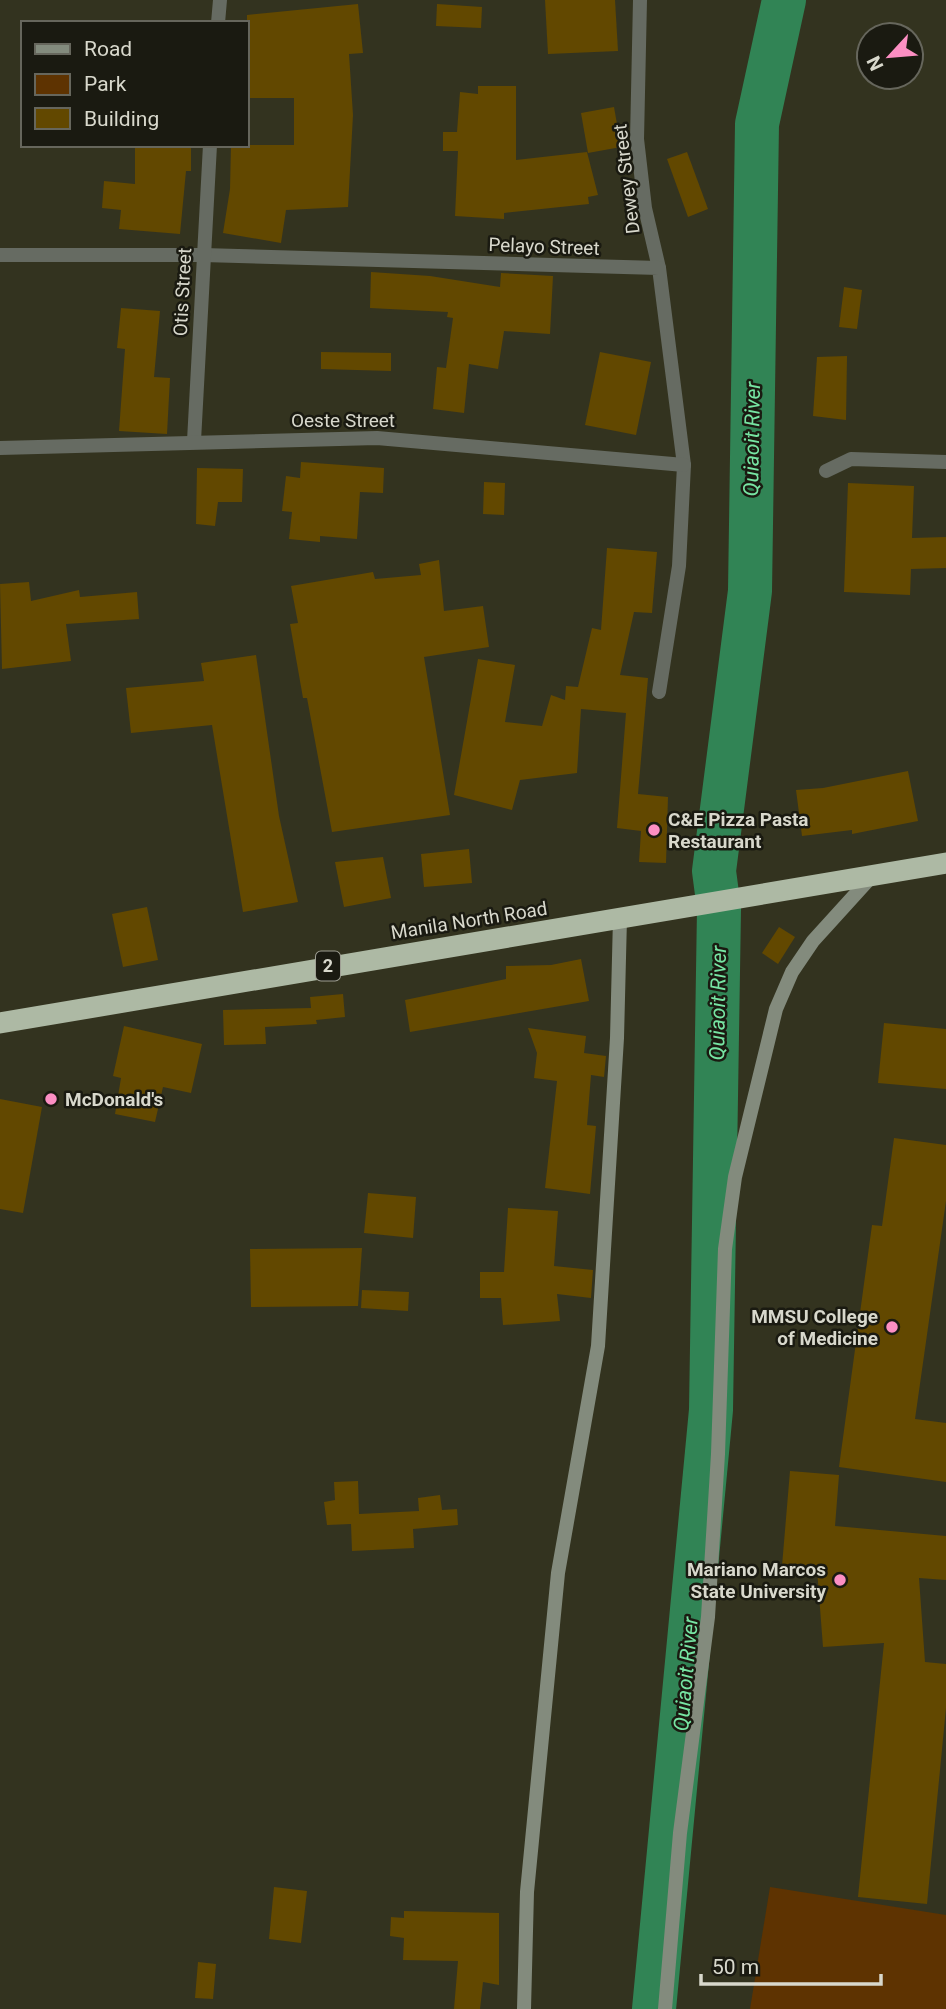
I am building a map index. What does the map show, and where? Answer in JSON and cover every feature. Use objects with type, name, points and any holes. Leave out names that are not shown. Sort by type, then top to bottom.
[{"type":"highway","name":"Manila North Road","points":[[0,1023],[946,863]]},
{"type":"street","points":[[218,21],[220,0]]},
{"type":"street","name":"Dewey Street","points":[[640,0],[637,139],[645,208],[659,268]]},
{"type":"street","name":"Otis Street","points":[[194,440],[210,147]]},
{"type":"street","name":"Pelayo Street","points":[[0,255],[202,255],[659,268]]},
{"type":"street","points":[[659,268],[684,465],[679,566],[659,692]]},
{"type":"street","name":"Oeste Street","points":[[0,448],[194,440],[377,438],[684,465]]},
{"type":"street","points":[[826,471],[851,460],[946,462]]},
{"type":"street","points":[[664,2009],[681,1833],[708,1617],[718,1454],[725,1249],[735,1177],[776,1010],[792,972],[813,942],[874,874]]},
{"type":"street","points":[[524,2009],[527,1892],[558,1573],[598,1346],[617,1038],[620,918]]},
{"type":"green space","points":[[770,1887],[946,1915],[946,2009],[750,2009]]},
{"type":"building","points":[[545,0],[615,0],[618,51],[548,54]]},
{"type":"building","points":[[358,4],[363,53],[349,54],[353,115],[348,207],[286,210],[281,243],[223,233],[230,189],[231,147],[294,145],[294,98],[248,98],[247,15]]},
{"type":"building","points":[[437,4],[482,7],[481,28],[436,26]]},
{"type":"building","points":[[478,86],[516,86],[516,160],[587,152],[598,195],[588,197],[589,204],[504,213],[504,219],[455,216],[458,151],[443,151],[443,132],[457,132],[460,92],[478,94]]},
{"type":"building","points":[[614,107],[621,147],[588,153],[581,113]]},
{"type":"building","points":[[135,147],[191,147],[191,171],[186,171],[180,234],[119,229],[121,210],[102,208],[104,181],[135,184]]},
{"type":"building","points":[[687,152],[708,209],[688,217],[667,159]]},
{"type":"building","points":[[371,272],[430,276],[500,287],[501,273],[553,276],[550,334],[504,331],[498,369],[469,364],[464,413],[433,409],[437,367],[446,368],[453,318],[447,317],[448,312],[370,308]]},
{"type":"building","points":[[844,287],[862,290],[857,329],[839,327]]},
{"type":"building","points":[[121,308],[160,311],[154,377],[170,378],[167,434],[119,431],[125,349],[117,348]]},
{"type":"building","points":[[321,352],[391,353],[391,371],[321,369]]},
{"type":"building","points":[[600,352],[651,362],[636,435],[585,425]]},
{"type":"building","points":[[847,356],[846,420],[813,416],[817,357]]},
{"type":"building","points":[[301,462],[384,468],[383,493],[360,492],[357,539],[320,536],[320,542],[289,539],[292,512],[282,511],[286,476],[300,478]]},
{"type":"building","points":[[197,468],[243,469],[242,502],[218,502],[215,526],[196,524]]},
{"type":"building","points":[[484,482],[505,483],[504,515],[483,514]]},
{"type":"building","points":[[848,483],[914,486],[912,538],[946,537],[946,568],[911,569],[910,595],[844,592]]},
{"type":"building","points":[[607,548],[657,552],[652,613],[634,612],[620,675],[648,678],[638,794],[668,797],[666,863],[639,862],[641,831],[617,828],[626,713],[581,709],[577,773],[520,780],[512,810],[454,795],[478,659],[515,665],[505,722],[542,726],[551,695],[565,700],[566,686],[578,687],[592,628],[601,630]]},
{"type":"building","points":[[439,560],[444,611],[483,606],[489,647],[424,657],[450,815],[332,832],[290,624],[298,623],[291,586],[373,572],[375,579],[421,575],[419,564]]},
{"type":"building","points":[[29,582],[31,601],[79,590],[80,597],[137,592],[139,619],[66,624],[71,661],[2,669],[0,584]]},
{"type":"building","points":[[256,655],[279,816],[298,902],[243,912],[212,725],[131,733],[126,688],[204,681],[201,663]]},
{"type":"building","points":[[908,771],[918,821],[852,834],[852,830],[802,836],[796,790],[823,788]]},
{"type":"building","points":[[469,849],[472,883],[424,887],[421,854]]},
{"type":"building","points":[[383,857],[391,898],[344,907],[335,862]]},
{"type":"building","points":[[147,907],[158,960],[123,967],[112,914]]},
{"type":"building","points":[[779,927],[795,937],[778,964],[762,953]]},
{"type":"building","points":[[581,959],[589,1001],[410,1032],[405,1000],[506,979],[506,966],[551,965]]},
{"type":"building","points":[[343,994],[345,1017],[316,1020],[317,1024],[265,1027],[266,1044],[224,1045],[223,1010],[311,1008],[310,997]]},
{"type":"building","points":[[884,1023],[946,1029],[946,1089],[878,1083]]},
{"type":"building","points":[[124,1026],[202,1044],[191,1093],[163,1087],[155,1122],[115,1114],[121,1078],[113,1076]]},
{"type":"building","points":[[528,1028],[586,1036],[584,1053],[606,1056],[604,1077],[591,1075],[587,1125],[596,1126],[590,1194],[545,1188],[557,1081],[534,1078],[537,1053]]},
{"type":"building","points":[[0,1099],[42,1107],[23,1213],[0,1209]]},
{"type":"building","name":"MMSU College of Medicine","points":[[894,1138],[946,1145],[946,1201],[915,1419],[946,1423],[946,1482],[839,1467],[872,1225],[882,1226]]},
{"type":"building","points":[[368,1193],[416,1197],[413,1238],[364,1233]]},
{"type":"building","points":[[508,1208],[558,1211],[554,1266],[593,1270],[591,1298],[557,1294],[560,1321],[503,1325],[501,1298],[480,1298],[480,1272],[504,1272]]},
{"type":"building","points":[[362,1248],[358,1306],[251,1307],[250,1249]]},
{"type":"building","points":[[362,1290],[409,1292],[408,1311],[361,1308]]},
{"type":"building","points":[[790,1471],[839,1475],[835,1526],[946,1536],[946,1580],[919,1578],[925,1662],[946,1664],[946,1708],[927,1904],[858,1897],[884,1643],[823,1647],[817,1569],[782,1566]]},
{"type":"building","points":[[358,1481],[359,1514],[419,1511],[418,1498],[440,1495],[442,1510],[457,1509],[458,1525],[413,1529],[414,1548],[352,1551],[351,1524],[327,1525],[324,1502],[335,1500],[334,1482]]},
{"type":"building","points":[[274,1887],[307,1891],[301,1943],[269,1939]]},
{"type":"building","points":[[404,1911],[499,1913],[499,1985],[483,1982],[480,2009],[454,2009],[458,1961],[403,1960],[404,1938],[390,1936],[391,1917],[404,1918]]},
{"type":"building","points":[[198,1962],[216,1964],[213,1999],[195,1998]]},
{"type":"waterway","name":"Quiaoit River","points":[[654,2009],[711,1410],[719,909],[714,871],[750,591],[757,124],[784,0]]},
{"type":"place","name":"C&E Pizza Pasta Restaurant","points":[[654,830]]},
{"type":"place","name":"McDonald's","points":[[51,1099]]},
{"type":"place","name":"MMSU College of Medicine","points":[[892,1327]]},
{"type":"place","name":"Mariano Marcos State University","points":[[840,1580]]}]
